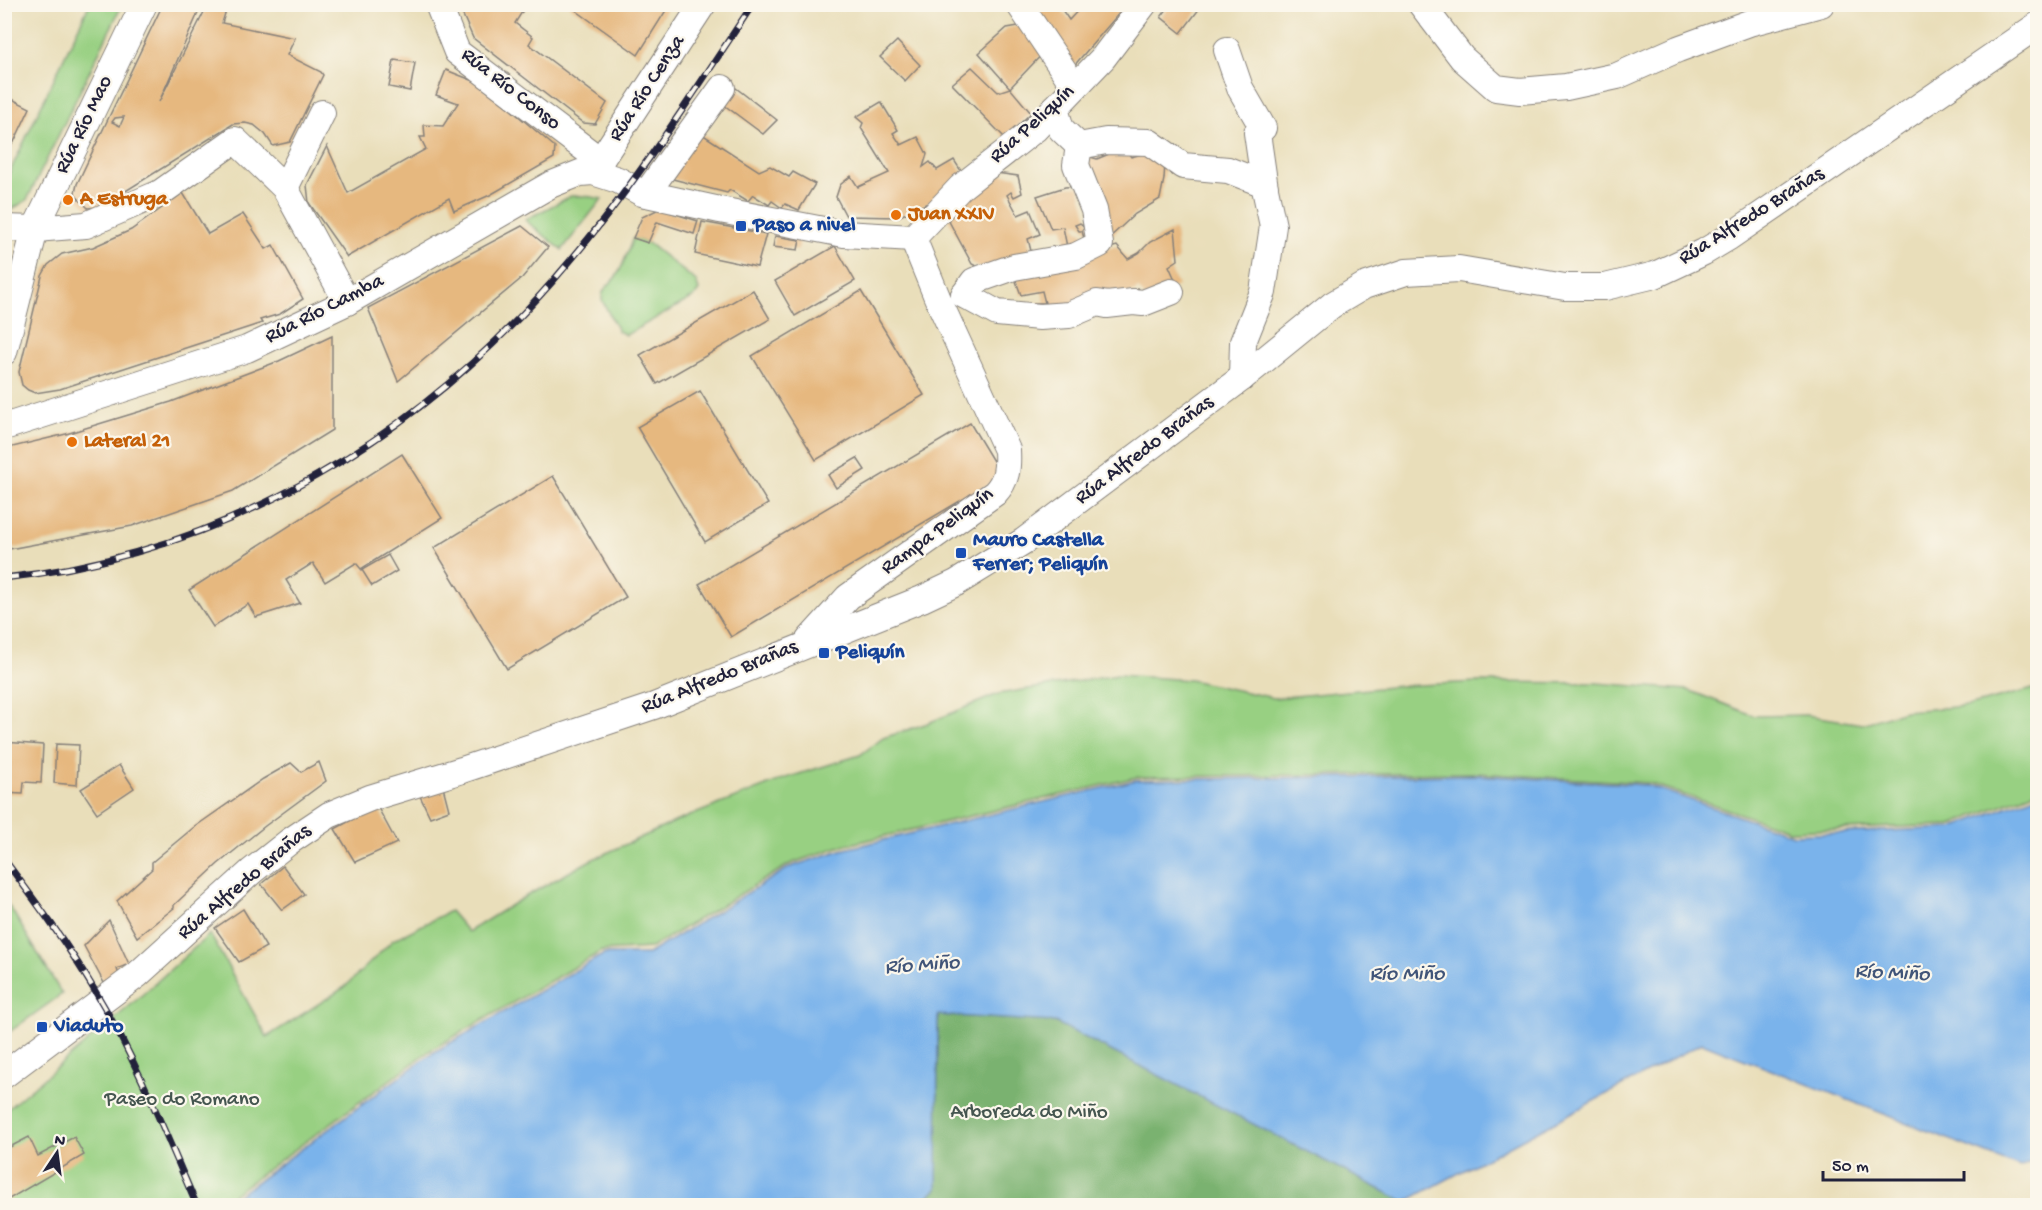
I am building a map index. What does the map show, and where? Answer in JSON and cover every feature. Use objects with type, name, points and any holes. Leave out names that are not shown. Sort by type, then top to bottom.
[{"type":"street","name":"Rúa Río Mao","points":[[4,352],[35,229],[144,4]]},
{"type":"street","name":"Rúa Río Conso","points":[[438,4],[457,52],[597,167]]},
{"type":"street","name":"Rúa Río Cenza","points":[[597,167],[703,4]]},
{"type":"street","points":[[1019,4],[1075,87]]},
{"type":"street","name":"Rúa Peliquín","points":[[913,238],[961,187],[1035,129],[1103,58],[1144,4]]},
{"type":"street","points":[[1421,4],[1462,58],[1496,88],[1520,91],[1566,87],[1617,76],[1678,49],[1749,23],[1821,4]]},
{"type":"street","name":"Rúa Alfredo Brañas","points":[[4,1075],[137,975],[290,840],[329,815],[370,798],[654,706],[922,599],[956,583],[994,562],[1049,524],[1242,378],[1340,299],[1383,278],[1415,271],[1459,269],[1565,287],[1605,287],[1655,275],[1683,263],[1738,231],[2037,25]]},
{"type":"street","points":[[1227,50],[1240,88],[1263,128],[1257,133],[1273,226],[1263,292],[1243,342],[1242,378]]},
{"type":"street","points":[[638,191],[722,88]]},
{"type":"street","points":[[1055,108],[1061,129],[1079,146]]},
{"type":"street","points":[[285,188],[322,114]]},
{"type":"street","points":[[4,228],[35,229],[86,225],[160,193],[235,140],[285,188],[347,302]]},
{"type":"street","points":[[1079,146],[1106,141],[1149,142],[1183,166],[1228,170],[1264,184],[1265,188]]},
{"type":"street","points":[[964,295],[974,281],[1014,267],[1076,256],[1100,244],[1094,210],[1076,165],[1079,146]]},
{"type":"street","points":[[597,167],[638,191],[844,234],[913,238]]},
{"type":"street","name":"Rúa Río Camba","points":[[4,427],[247,349],[347,302],[550,185],[597,167]]},
{"type":"street","name":"Rampa Peliquín","points":[[805,645],[848,597],[994,493],[1002,485],[1007,474],[1007,450],[937,297],[913,238]]},
{"type":"street","points":[[937,297],[964,295],[997,313],[1040,317],[1069,315],[1097,303],[1107,305],[1143,303],[1171,292]]},
{"type":"green space","points":[[89,5],[122,5],[27,200],[11,210],[5,210],[5,182]]},
{"type":"green space","points":[[571,196],[602,199],[562,250],[525,220]]},
{"type":"green space","points":[[633,238],[648,243],[696,281],[699,290],[694,297],[626,335],[618,331],[602,296],[624,262]]},
{"type":"green space","name":"Paseo do Romano","points":[[1118,675],[1190,680],[1274,698],[1401,686],[1477,682],[1596,683],[1688,690],[1755,716],[1807,715],[1862,724],[1905,711],[1968,706],[2037,688],[2037,791],[1951,825],[1791,831],[1649,783],[1474,773],[1137,777],[838,847],[790,864],[651,948],[602,951],[431,1050],[219,1205],[5,1206],[5,1111],[133,1003],[210,934],[267,1037],[345,987],[393,940],[450,911],[468,932],[589,861],[677,821],[786,778],[860,755],[883,738],[928,723],[998,694]]},
{"type":"green space","points":[[5,901],[62,994],[5,1035]]},
{"type":"green space","name":"Arboreda do Miño","points":[[938,1015],[1055,1022],[1405,1202],[1405,1205],[918,1206],[937,1189]]},
{"type":"water","name":"Río Miño","points":[[1473,775],[1647,785],[1793,835],[1952,828],[2037,795],[2037,1168],[2034,1160],[2020,1167],[1702,1043],[1405,1202],[1055,1022],[938,1015],[937,1189],[917,1205],[225,1205],[431,1054],[604,954],[648,954],[790,867],[841,850],[1136,780]]},
{"type":"building","points":[[163,4],[202,4],[159,102],[208,4],[228,4],[222,23],[295,38],[287,55],[323,75],[290,142],[273,146],[265,134],[254,125],[233,124],[100,207],[88,208],[77,197],[75,193],[77,184]],"holes":[[[124,117],[120,126],[112,122],[115,118]]]},
{"type":"building","points":[[458,4],[527,4],[515,23],[533,37],[529,44],[607,103],[595,124],[583,123],[473,38]]},
{"type":"building","points":[[567,4],[670,4],[638,55]]},
{"type":"building","points":[[1028,4],[1058,4],[1069,20],[1084,4],[1127,4],[1072,68]]},
{"type":"building","points":[[1171,4],[1203,4],[1181,33],[1161,17]]},
{"type":"building","points":[[1024,25],[1048,48],[1010,88],[979,53],[1007,28]]},
{"type":"building","points":[[897,41],[920,65],[905,81],[880,57]]},
{"type":"building","points":[[394,60],[415,63],[410,91],[389,87]]},
{"type":"building","points":[[972,67],[998,92],[1010,88],[1031,113],[1005,138],[952,84]]},
{"type":"building","points":[[446,70],[474,81],[510,109],[555,147],[554,158],[490,195],[454,211],[449,198],[347,257],[309,203],[307,185],[327,146],[348,193],[426,149],[420,137],[425,137],[424,125],[443,126],[458,103],[436,95]]},
{"type":"building","points":[[736,88],[777,120],[763,134],[720,102]]},
{"type":"building","points":[[4,95],[30,108],[14,142],[4,137]]},
{"type":"building","points":[[881,102],[898,130],[893,133],[901,145],[918,137],[927,154],[923,167],[930,162],[937,170],[954,160],[965,177],[930,202],[898,217],[846,216],[836,197],[840,185],[851,176],[858,187],[889,173],[861,128],[863,123],[856,117]]},
{"type":"building","points":[[695,134],[705,136],[759,171],[770,166],[789,177],[793,172],[815,184],[799,210],[785,204],[782,208],[772,201],[769,205],[753,195],[748,201],[730,190],[727,193],[665,177]]},
{"type":"building","points":[[4,138],[13,142],[4,160]]},
{"type":"building","points":[[1124,148],[1131,157],[1155,151],[1165,162],[1164,179],[1160,199],[1135,214],[1108,239],[1087,156],[1097,159]]},
{"type":"building","points":[[996,173],[1018,176],[1022,193],[1014,197],[1011,192],[1007,195],[1018,215],[1030,210],[1040,234],[1028,239],[1031,251],[984,270],[972,264],[944,212]]},
{"type":"building","points":[[1079,186],[1092,233],[1080,223],[1075,225],[1079,231],[1082,231],[1086,246],[1068,252],[1063,227],[1051,229],[1037,196],[1065,187]]},
{"type":"building","points":[[183,193],[208,234],[243,214],[266,249],[273,245],[303,299],[280,314],[260,320],[262,323],[60,389],[35,393],[28,390],[22,385],[19,372],[42,276],[48,265],[62,254],[93,247],[131,230]]},
{"type":"building","points":[[659,209],[698,221],[694,234],[657,222],[648,243],[633,238],[642,217]]},
{"type":"building","points":[[702,222],[766,234],[757,267],[695,254]]},
{"type":"building","points":[[522,226],[548,247],[522,278],[398,381],[368,308]]},
{"type":"building","points":[[1175,229],[1178,260],[1169,266],[1178,286],[1145,297],[1138,288],[1134,292],[1064,310],[1027,303],[1045,303],[1042,291],[1021,295],[1016,281],[1019,273],[1117,246],[1128,259],[1139,253],[1150,242]]},
{"type":"building","points":[[775,236],[800,240],[798,250],[773,247]]},
{"type":"building","points":[[835,246],[855,281],[795,316],[775,281]]},
{"type":"building","points":[[753,290],[770,319],[657,384],[640,355]]},
{"type":"building","points":[[861,291],[924,395],[816,460],[752,356]]},
{"type":"building","points":[[332,336],[332,430],[233,491],[132,526],[4,550],[4,449],[66,434],[171,402],[279,361]]},
{"type":"building","points":[[700,391],[768,504],[705,542],[637,427]]},
{"type":"building","points":[[970,423],[1002,476],[731,637],[699,584]]},
{"type":"building","points":[[402,454],[442,518],[361,569],[356,563],[325,582],[313,563],[286,580],[300,603],[256,617],[248,604],[213,627],[189,590]]},
{"type":"building","points":[[857,458],[865,470],[836,488],[828,475]]},
{"type":"building","points":[[553,476],[626,597],[507,669],[434,548]]},
{"type":"building","points":[[388,555],[397,571],[372,586],[362,570]]},
{"type":"building","points":[[4,742],[43,745],[41,783],[24,782],[23,794],[4,793]]},
{"type":"building","points":[[56,744],[79,745],[77,785],[54,783]]},
{"type":"building","points":[[319,762],[326,781],[218,864],[174,905],[174,908],[137,937],[117,901],[152,869],[152,862],[193,828],[263,779],[291,763],[301,772]]},
{"type":"building","points":[[119,765],[134,788],[97,813],[81,789]]},
{"type":"building","points":[[443,787],[449,810],[430,817],[419,794]]},
{"type":"building","points":[[377,806],[397,843],[355,862],[335,829]]},
{"type":"building","points":[[283,866],[304,894],[282,910],[261,884]]},
{"type":"building","points":[[243,909],[266,947],[239,962],[215,928]]},
{"type":"building","points":[[109,920],[129,964],[117,969],[119,975],[104,983],[84,946]]},
{"type":"building","points":[[29,1137],[38,1156],[74,1137],[84,1155],[4,1202],[4,1150]]},
{"type":"railway","points":[[4,578],[87,565],[167,543],[244,513],[318,475],[387,431],[453,380],[514,323],[570,261],[642,168],[753,4]]},
{"type":"railway","points":[[4,859],[63,940],[110,1017],[149,1097],[197,1206]]},
{"type":"place","name":"A Estruga","points":[[68,200]]},
{"type":"place","name":"Juan XXIV","points":[[896,215]]},
{"type":"place","name":"Paso a nivel","points":[[741,226]]},
{"type":"place","name":"Lateral 21","points":[[72,442]]},
{"type":"place","name":"Mauro Castella Ferrer; Peliquín","points":[[961,553]]},
{"type":"place","name":"Peliquín","points":[[824,653]]},
{"type":"place","name":"Viaduto","points":[[42,1027]]}]
